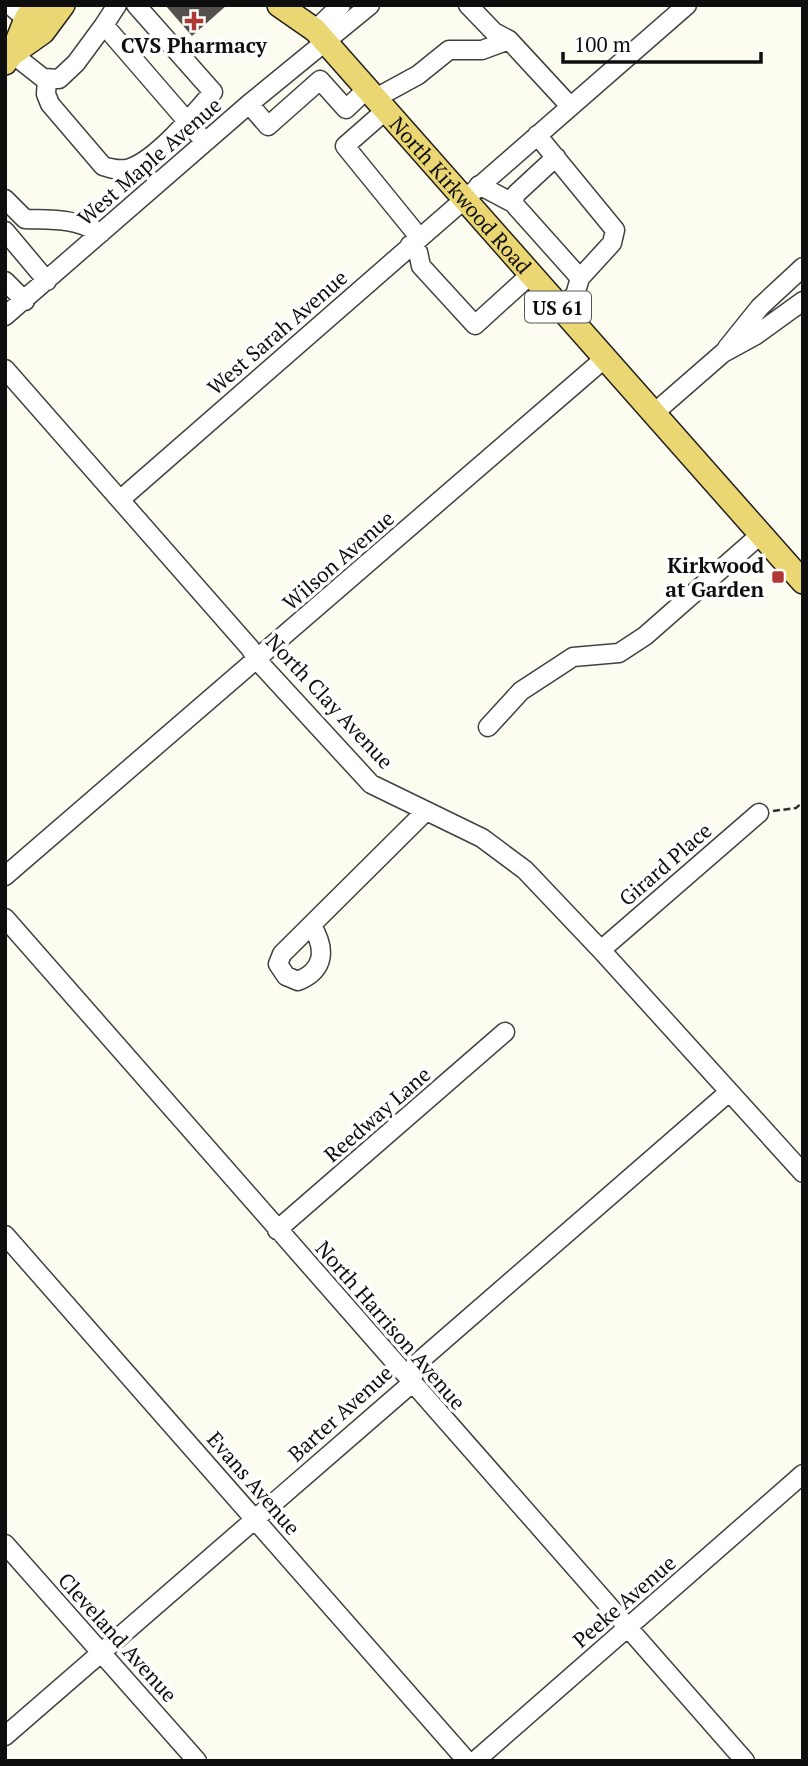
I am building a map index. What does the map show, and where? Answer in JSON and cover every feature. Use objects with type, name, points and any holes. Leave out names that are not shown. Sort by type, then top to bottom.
[{"type":"main road","points":[[8,55],[43,32],[63,5]]},
{"type":"main road","name":"North Kirkwood Road","points":[[279,5],[320,36],[375,100],[471,192],[530,275],[760,535],[799,570]]},
{"type":"main road","name":"North Kirkwood Road","points":[[306,5],[320,36]]},
{"type":"main road","points":[[8,55],[24,10]]},
{"type":"street","points":[[8,55],[43,78],[59,79],[66,74],[117,5]]},
{"type":"street","points":[[47,79],[46,94],[50,104],[94,158],[113,170],[122,170],[141,163],[188,121],[213,92],[136,5]]},
{"type":"street","points":[[320,36],[341,5]]},
{"type":"street","points":[[320,36],[370,5]]},
{"type":"street","points":[[468,5],[494,32],[509,40],[570,106]]},
{"type":"street","name":"West Sarah Avenue","points":[[121,499],[687,5]]},
{"type":"street","points":[[104,25],[205,142]]},
{"type":"street","name":"West Maple Avenue","points":[[5,316],[249,104],[320,36]]},
{"type":"street","points":[[249,104],[268,126],[320,80],[346,109],[375,100],[418,75],[449,50],[482,50],[509,40]]},
{"type":"street","points":[[375,100],[345,146],[399,210],[415,241],[421,267],[475,325],[530,275]]},
{"type":"street","points":[[537,135],[615,230],[612,243],[580,278],[575,295],[559,308]]},
{"type":"street","points":[[513,203],[516,194],[555,157]]},
{"type":"street","points":[[471,192],[513,203],[580,278]]},
{"type":"street","points":[[5,199],[25,219],[62,219],[101,233]]},
{"type":"street","points":[[5,231],[47,281]]},
{"type":"street","points":[[653,414],[723,353],[760,307],[803,267]]},
{"type":"street","points":[[5,281],[24,301]]},
{"type":"street","points":[[723,353],[756,335],[803,301]]},
{"type":"street","name":"Wilson Avenue","points":[[5,876],[604,359]]},
{"type":"street","name":"North Clay Avenue","points":[[8,379],[121,499],[250,648],[257,660],[370,784],[482,838],[505,853],[558,903],[803,1172]]},
{"type":"street","points":[[488,727],[521,691],[573,657],[620,653],[645,636],[760,535]]},
{"type":"street","points":[[312,926],[426,811]]},
{"type":"street","name":"Girard Place","points":[[601,950],[759,813]]},
{"type":"street","name":"North Harrison Avenue","points":[[5,918],[745,1761]]},
{"type":"street","name":"Reedway Lane","points":[[277,1230],[505,1032]]},
{"type":"street","name":"Barter Avenue","points":[[5,1736],[412,1383],[415,1365],[729,1091]]},
{"type":"street","name":"Evans Avenue","points":[[5,1235],[467,1761]]},
{"type":"street","name":"Peeke Avenue","points":[[475,1761],[803,1475]]},
{"type":"street","name":"Cleveland Avenue","points":[[5,1544],[197,1761]]},
{"type":"path","points":[[759,813],[796,808],[803,802]]},
{"type":"building","name":"CVS Pharmacy","points":[[165,5],[227,5],[192,36]]},
{"type":"place","name":"CVS Pharmacy","points":[[194,21]]},
{"type":"place","name":"Kirkwood at Garden","points":[[778,577]]}]
